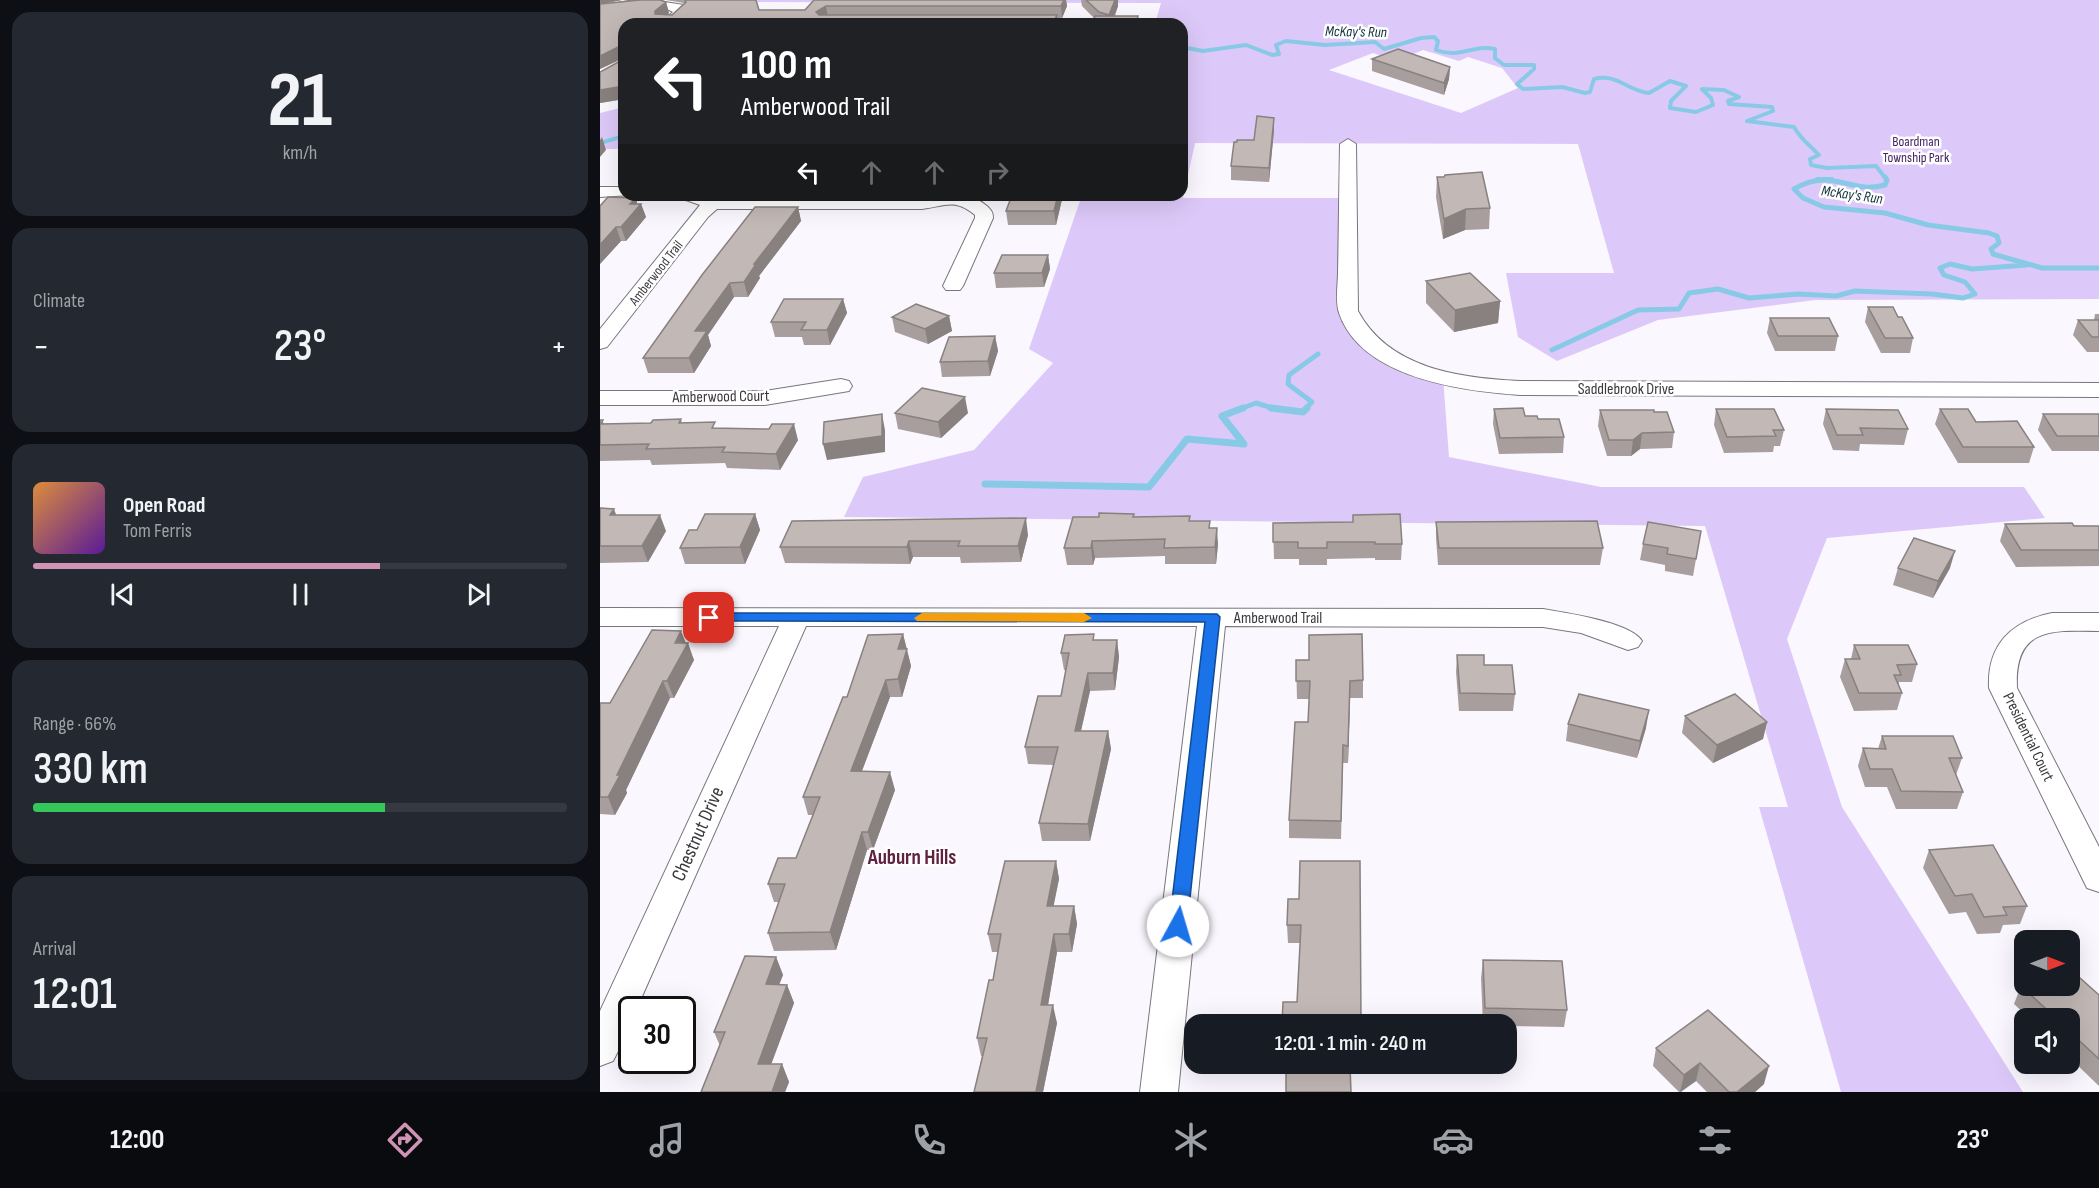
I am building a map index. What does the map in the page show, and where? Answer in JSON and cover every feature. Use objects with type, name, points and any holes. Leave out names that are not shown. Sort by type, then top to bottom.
[{"type":"street","points":[[600,10],[635,5],[672,6],[679,8],[680,13],[675,18]]},
{"type":"street","name":"Saddlebrook Drive","points":[[1348,144],[1348,311],[1358,330],[1377,348],[1424,372],[1471,384],[1520,388],[2099,390]]},
{"type":"street","points":[[600,192],[618,192]]},
{"type":"street","points":[[705,201],[713,204],[922,204],[940,201]]},
{"type":"street","points":[[953,286],[984,218],[984,213],[968,201]]},
{"type":"street","name":"Amberwood Trail","points":[[600,344],[697,220],[713,204]]},
{"type":"street","name":"Amberwood Court","points":[[600,398],[765,398],[841,386]]},
{"type":"street","name":"Amberwood Trail","points":[[600,617],[1543,618],[1586,625],[1628,641]]},
{"type":"street","points":[[1159,1092],[1212,617]]},
{"type":"street","name":"Chestnut Drive","points":[[600,1050],[796,618]]},
{"type":"street","name":"Presidential Court","points":[[2099,621],[2055,622],[2030,627],[2019,637],[2007,654],[2001,670],[2003,688],[2099,879]]},
{"type":"green space","name":"Boardman Township Park","points":[[758,0],[2099,0],[2099,299],[1815,300],[1658,320],[1557,361],[1518,337],[1506,273],[1614,273],[1578,144],[1195,143],[1188,175],[1188,18],[1157,18],[1161,3],[756,2]],"holes":[[[1423,50],[1459,61],[1468,57],[1502,68],[1518,88],[1461,113],[1329,70],[1373,53],[1397,61]]]},
{"type":"green space","points":[[618,108],[618,149],[600,149],[600,113]]},
{"type":"green space","points":[[1347,198],[1347,302],[1366,340],[1443,377],[1449,457],[1601,487],[2024,487],[2045,518],[1827,538],[1787,639],[1842,807],[2023,1092],[1841,1092],[1759,807],[1788,807],[1705,526],[844,517],[863,477],[974,450],[1053,363],[1029,349],[1080,201]]},
{"type":"building","points":[[660,0],[666,2],[655,11],[655,14],[672,15],[686,2],[685,0],[756,0],[759,10],[805,10],[814,0],[1064,0],[1061,6],[826,6],[816,12],[819,15],[1057,15],[1055,18],[618,18],[618,47],[600,56],[600,4]]},
{"type":"building","points":[[1086,0],[1115,0],[1109,15],[1099,12]]},
{"type":"building","points":[[1095,16],[1138,16],[1138,18],[1094,18]]},
{"type":"building","points":[[1398,49],[1450,67],[1444,83],[1372,59]]},
{"type":"building","points":[[618,62],[618,87],[600,90],[600,72]]},
{"type":"building","points":[[1257,116],[1274,118],[1269,168],[1231,166],[1234,142],[1254,140]]},
{"type":"building","points":[[1482,172],[1490,208],[1466,209],[1444,219],[1437,177]]},
{"type":"building","points":[[608,197],[618,197],[618,201],[633,201],[630,204],[641,204],[621,227],[616,227],[600,245],[600,206]]},
{"type":"building","points":[[1010,201],[1056,201],[1054,211],[1006,211]]},
{"type":"building","points":[[755,207],[798,207],[754,264],[756,264],[744,282],[730,283],[695,331],[707,331],[689,358],[643,358],[702,275]]},
{"type":"building","points":[[1002,255],[1048,255],[1042,273],[994,273]]},
{"type":"building","points":[[1470,273],[1500,301],[1455,310],[1426,281]]},
{"type":"building","points":[[784,299],[843,299],[827,330],[801,330],[806,322],[771,322]]},
{"type":"building","points":[[916,304],[949,316],[925,329],[892,317]]},
{"type":"building","points":[[1868,307],[1893,307],[1898,317],[1902,317],[1913,338],[1885,338]]},
{"type":"building","points":[[1770,318],[1829,318],[1838,336],[1778,336]]},
{"type":"building","points":[[2078,320],[2099,320],[2099,337],[2092,337]]},
{"type":"building","points":[[995,336],[988,361],[940,362],[949,337]]},
{"type":"building","points":[[922,388],[965,397],[938,422],[895,413]]},
{"type":"building","points":[[1523,408],[1525,416],[1537,416],[1538,419],[1559,419],[1564,437],[1500,438],[1494,409]]},
{"type":"building","points":[[1716,409],[1774,409],[1784,430],[1773,430],[1776,436],[1727,437]]},
{"type":"building","points":[[1826,409],[1898,410],[1908,429],[1860,428],[1863,435],[1837,435]]},
{"type":"building","points":[[1940,409],[1968,409],[1976,422],[2017,421],[2034,447],[1963,447]]},
{"type":"building","points":[[1600,410],[1667,412],[1674,432],[1642,433],[1633,440],[1609,440]]},
{"type":"building","points":[[882,414],[882,436],[823,444],[824,422]]},
{"type":"building","points":[[2043,414],[2099,414],[2099,436],[2057,436]]},
{"type":"building","points":[[681,419],[679,423],[715,422],[712,428],[769,429],[772,424],[794,424],[776,454],[722,452],[725,447],[646,449],[649,444],[600,445],[600,420],[603,420],[601,424],[651,423],[653,420]]},
{"type":"building","points":[[600,508],[614,509],[610,515],[660,515],[642,546],[600,546]]},
{"type":"building","points":[[1099,513],[1134,514],[1133,517],[1190,516],[1189,521],[1210,521],[1209,528],[1217,528],[1215,547],[1164,548],[1165,539],[1092,541],[1091,548],[1064,548],[1073,517],[1099,517]]},
{"type":"building","points":[[705,514],[755,514],[740,547],[680,548],[689,530],[697,530]]},
{"type":"building","points":[[1400,514],[1402,544],[1327,542],[1327,548],[1298,548],[1298,542],[1273,542],[1273,523],[1353,522],[1353,515]]},
{"type":"building","points":[[1026,518],[1018,546],[958,546],[960,541],[909,541],[907,547],[780,547],[792,521]]},
{"type":"building","points":[[1597,521],[1603,548],[1439,548],[1436,522]]},
{"type":"building","points":[[1648,522],[1701,531],[1696,559],[1667,554],[1668,548],[1643,544]]},
{"type":"building","points":[[2072,523],[2074,526],[2099,526],[2099,550],[2021,550],[2005,524]]},
{"type":"building","points":[[1914,538],[1955,551],[1938,581],[1898,568]]},
{"type":"building","points":[[652,630],[681,631],[675,643],[688,643],[667,681],[663,681],[608,797],[600,797],[600,703],[610,703]]},
{"type":"building","points":[[903,634],[898,649],[907,649],[898,679],[886,680],[851,771],[890,772],[868,832],[862,832],[830,932],[768,933],[785,884],[768,884],[778,858],[796,858],[820,797],[803,797],[843,697],[847,697],[868,635]]},
{"type":"building","points":[[1094,634],[1093,640],[1117,640],[1113,673],[1088,673],[1075,731],[1108,731],[1088,824],[1039,823],[1058,747],[1025,747],[1038,696],[1061,696],[1069,653],[1061,653],[1065,635]]},
{"type":"building","points":[[1362,634],[1363,680],[1350,681],[1348,746],[1343,745],[1341,821],[1289,820],[1295,722],[1308,722],[1310,681],[1296,681],[1296,660],[1309,660],[1309,635]]},
{"type":"building","points":[[1854,645],[1908,645],[1917,664],[1897,665],[1901,675],[1894,675],[1902,693],[1859,693],[1845,659],[1860,659]]},
{"type":"building","points":[[1457,655],[1484,655],[1484,665],[1512,665],[1515,694],[1460,693]]},
{"type":"building","points":[[1579,694],[1649,710],[1640,741],[1568,724]]},
{"type":"building","points":[[1735,694],[1767,722],[1717,745],[1685,716]]},
{"type":"building","points":[[1882,736],[1953,736],[1962,758],[1949,758],[1963,792],[1901,791],[1892,769],[1870,769],[1863,748],[1886,749]]},
{"type":"building","points":[[1993,845],[2027,906],[2003,907],[2007,915],[1984,917],[1972,894],[1955,896],[1929,850]]},
{"type":"building","points":[[1005,861],[1056,861],[1047,906],[1074,906],[1069,934],[1054,934],[1041,1005],[1053,1005],[1036,1092],[974,1092],[987,1038],[977,1038],[989,980],[993,980],[1001,934],[988,934]]},
{"type":"building","points":[[1300,861],[1360,861],[1361,1014],[1282,1014],[1283,1002],[1297,1002],[1301,925],[1287,925],[1288,899],[1299,899]]},
{"type":"building","points":[[745,956],[776,957],[766,984],[787,985],[758,1064],[782,1064],[772,1092],[701,1092],[725,1032],[714,1032]]},
{"type":"building","points":[[1483,960],[1562,961],[1567,1010],[1485,1008]]},
{"type":"building","points":[[2080,978],[2099,995],[2099,1059],[2080,1041],[2080,1008],[2045,1008],[2032,996],[2080,996]]},
{"type":"building","points":[[1708,1010],[1769,1066],[1737,1092],[1729,1092],[1700,1063],[1684,1075],[1656,1048]]},
{"type":"building","points":[[1286,1074],[1350,1074],[1351,1092],[1286,1092]]},
{"type":"waterway","name":"McKay's Run","points":[[1188,48],[1203,51],[1246,45],[1272,55],[1279,54],[1276,45],[1286,41],[1325,45],[1375,42],[1384,49],[1421,38],[1434,37],[1438,41],[1436,50],[1452,53],[1480,48],[1495,49],[1495,58],[1504,65],[1534,65],[1534,69],[1517,84],[1523,89],[1562,87],[1585,93],[1590,92],[1594,79],[1609,78],[1649,93],[1670,81],[1686,86],[1671,101],[1670,108],[1696,112],[1713,105],[1711,98],[1702,89],[1724,90],[1739,97],[1728,101],[1729,104],[1772,107],[1773,111],[1747,121],[1794,127],[1819,155],[1810,159],[1811,165],[1827,168],[1876,166],[1886,179]]},
{"type":"waterway","name":"McKay's Run","points":[[600,143],[618,138]]},
{"type":"waterway","name":"McKay's Run","points":[[1885,177],[1887,180],[1885,185],[1873,187],[1820,180],[1794,189],[1803,198],[1824,207],[1885,213],[1928,225],[1989,233],[1997,236],[1999,243],[1991,249],[1993,254],[2042,268],[2099,268]]},
{"type":"waterway","name":"McKay's Run","points":[[1817,179],[1832,179]]},
{"type":"waterway","points":[[1552,350],[1638,310],[1679,309],[1689,293],[1718,289],[1749,298],[1798,294],[1836,296],[1855,291],[1932,294],[1963,298],[1975,294],[1965,282],[1944,275],[1940,268],[1950,264],[1972,269],[2027,265]]},
{"type":"waterway","points":[[1305,409],[1312,402],[1288,384],[1289,375],[1318,354]]},
{"type":"waterway","points":[[1240,409],[1256,403],[1274,408]]},
{"type":"waterway","points":[[985,484],[1149,487],[1187,439],[1244,444],[1222,416],[1243,408]]},
{"type":"waterway","points":[[1274,408],[1303,412],[1307,408]]},
{"type":"slow traffic","points":[[922,618],[1084,618]]},
{"type":"district","name":"Auburn Hills","points":[[912,857]]},
{"type":"route","points":[[709,618],[1212,617],[1178,926]]}]
